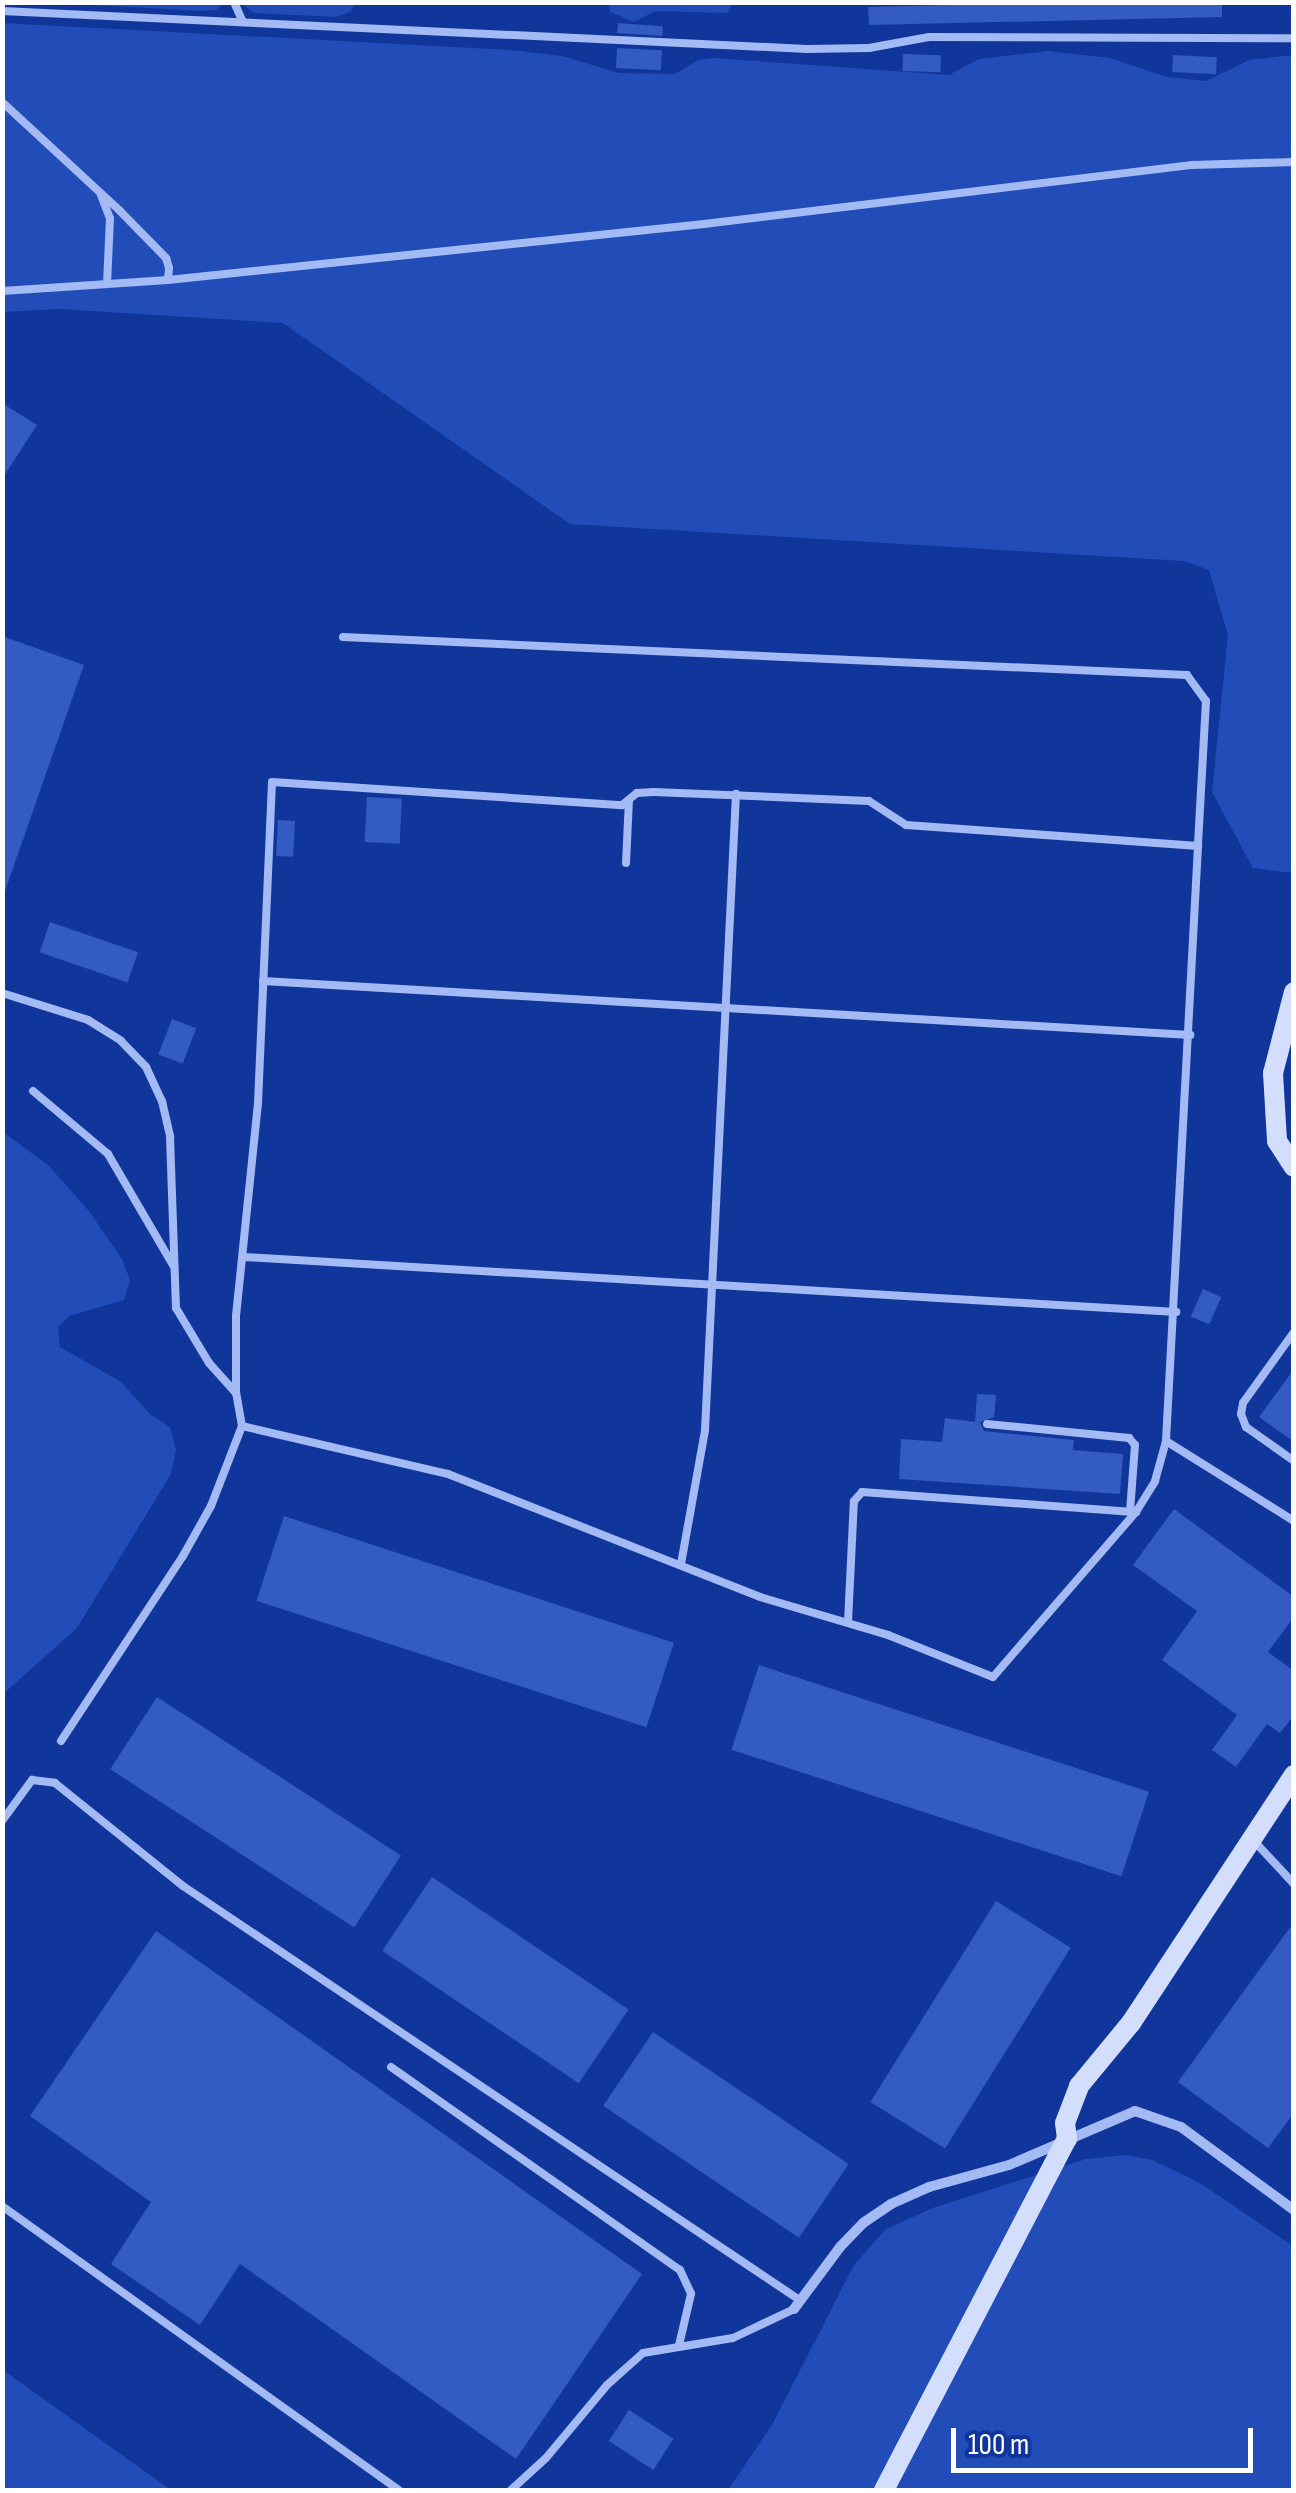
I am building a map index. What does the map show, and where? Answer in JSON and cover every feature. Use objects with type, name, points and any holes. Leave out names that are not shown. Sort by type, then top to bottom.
[{"type":"main road","points":[[1294,992],[1273,1073],[1277,1141],[1294,1167]]},
{"type":"main road","points":[[884,2490],[1066,2139],[1065,2122],[1079,2086],[1131,2023],[1294,1774]]},
{"type":"street","points":[[798,2305],[863,2222],[891,2204],[929,2187],[1010,2165],[1136,2111],[1181,2127],[1294,2210]]},
{"type":"lane","points":[[234,2],[243,22]]},
{"type":"lane","points":[[2,11],[807,48],[869,48],[929,38],[1294,38]]},
{"type":"lane","points":[[2,102],[166,258],[168,280]]},
{"type":"lane","points":[[2,291],[168,280],[704,224],[1192,165],[1294,162]]},
{"type":"lane","points":[[99,191],[110,218],[107,284]]},
{"type":"lane","points":[[242,1426],[448,1474],[770,1601],[848,1622],[993,1677],[1133,1512],[1155,1481],[1166,1441],[1176,1312],[1206,702],[1187,675],[344,637]]},
{"type":"lane","points":[[61,1741],[183,1556],[211,1506],[242,1426],[236,1392],[236,1316],[258,1103],[272,782],[602,804],[654,792],[869,800],[906,825],[1198,846]]},
{"type":"lane","points":[[681,1564],[705,1430],[736,794]]},
{"type":"lane","points":[[626,862],[628,800]]},
{"type":"lane","points":[[264,981],[726,1011],[1190,1035]]},
{"type":"lane","points":[[2,994],[88,1020],[121,1041],[146,1067],[162,1101],[170,1137],[176,1308],[209,1363],[236,1392]]},
{"type":"lane","points":[[34,1091],[108,1154],[176,1270]]},
{"type":"lane","points":[[244,1257],[1176,1312]]},
{"type":"lane","points":[[1294,1332],[1243,1403],[1241,1414],[1246,1426],[1294,1461]]},
{"type":"lane","points":[[987,1424],[1130,1438],[1135,1444],[1133,1512]]},
{"type":"lane","points":[[1166,1441],[1294,1521]]},
{"type":"lane","points":[[848,1622],[854,1502],[862,1492],[1133,1512]]},
{"type":"lane","points":[[2,1821],[32,1780],[55,1783],[183,1886],[798,2305],[733,2338],[643,2353],[607,2385],[546,2458],[511,2490]]},
{"type":"lane","points":[[1251,1837],[1294,1884]]},
{"type":"lane","points":[[391,2067],[680,2270],[691,2294],[680,2345]]},
{"type":"lane","points":[[2,2206],[399,2490]]},
{"type":"shaded area","points":[[609,2],[733,3],[727,13],[655,11],[634,22],[610,12]]},
{"type":"shaded area","points":[[58,3],[224,3],[216,10],[200,11]]},
{"type":"shaded area","points":[[241,3],[356,3],[350,12],[336,17],[254,13]]},
{"type":"shaded area","points":[[2,23],[511,50],[562,56],[619,73],[675,74],[698,60],[714,58],[949,75],[979,59],[1048,51],[1110,58],[1167,77],[1206,81],[1249,60],[1293,55],[1293,873],[1253,868],[1212,792],[1228,635],[1209,570],[1184,561],[570,524],[283,323],[59,309],[3,312]]},
{"type":"shaded area","points":[[3,1132],[48,1165],[89,1211],[122,1259],[130,1280],[124,1300],[69,1316],[58,1327],[60,1347],[121,1382],[151,1415],[170,1427],[176,1450],[171,1474],[77,1628],[3,1694]]},
{"type":"shaded area","points":[[1126,2155],[1152,2160],[1200,2183],[1293,2246],[1293,2490],[728,2490],[772,2425],[854,2265],[886,2229],[933,2208],[1086,2159]]},
{"type":"shaded area","points":[[3,2370],[171,2490],[3,2490]]},
{"type":"building","points":[[1222,2],[1222,17],[869,25],[868,7]]},
{"type":"building","points":[[618,23],[663,26],[662,36],[617,33]]},
{"type":"building","points":[[617,48],[662,50],[661,70],[616,68]]},
{"type":"building","points":[[903,54],[941,55],[940,72],[902,71]]},
{"type":"building","points":[[1173,55],[1217,57],[1216,74],[1172,72]]},
{"type":"building","points":[[2,403],[37,425],[2,479]]},
{"type":"building","points":[[2,636],[84,665],[5,891],[2,891]]},
{"type":"building","points":[[367,797],[402,799],[400,844],[365,842]]},
{"type":"building","points":[[278,820],[295,821],[293,857],[276,856]]},
{"type":"building","points":[[50,922],[138,952],[128,983],[40,952]]},
{"type":"building","points":[[172,1019],[196,1028],[183,1064],[158,1054]]},
{"type":"building","points":[[1203,1289],[1221,1297],[1209,1325],[1191,1316]]},
{"type":"building","points":[[1294,1369],[1294,1442],[1259,1417]]},
{"type":"building","points":[[977,1394],[996,1395],[994,1417],[980,1422],[984,1431],[1074,1440],[1073,1450],[1123,1454],[1120,1494],[899,1479],[901,1439],[942,1442],[945,1418],[975,1422]]},
{"type":"building","points":[[1174,1509],[1294,1597],[1294,1617],[1268,1652],[1294,1671],[1294,1715],[1280,1733],[1267,1724],[1236,1767],[1212,1750],[1237,1715],[1162,1660],[1197,1611],[1133,1565]]},
{"type":"building","points":[[284,1516],[674,1643],[646,1727],[256,1601]]},
{"type":"building","points":[[759,1665],[1149,1792],[1121,1876],[731,1750]]},
{"type":"building","points":[[157,1697],[401,1855],[354,1928],[110,1769]]},
{"type":"building","points":[[432,1877],[628,2010],[579,2083],[382,1951]]},
{"type":"building","points":[[996,1901],[1071,1948],[945,2149],[870,2102]]},
{"type":"building","points":[[1294,1922],[1294,2113],[1268,2148],[1178,2082]]},
{"type":"building","points":[[156,1931],[642,2274],[516,2459],[240,2264],[200,2325],[111,2264],[151,2202],[30,2116]]},
{"type":"building","points":[[653,2032],[849,2164],[799,2238],[603,2106]]},
{"type":"building","points":[[629,2410],[673,2439],[653,2470],[609,2441]]}]
